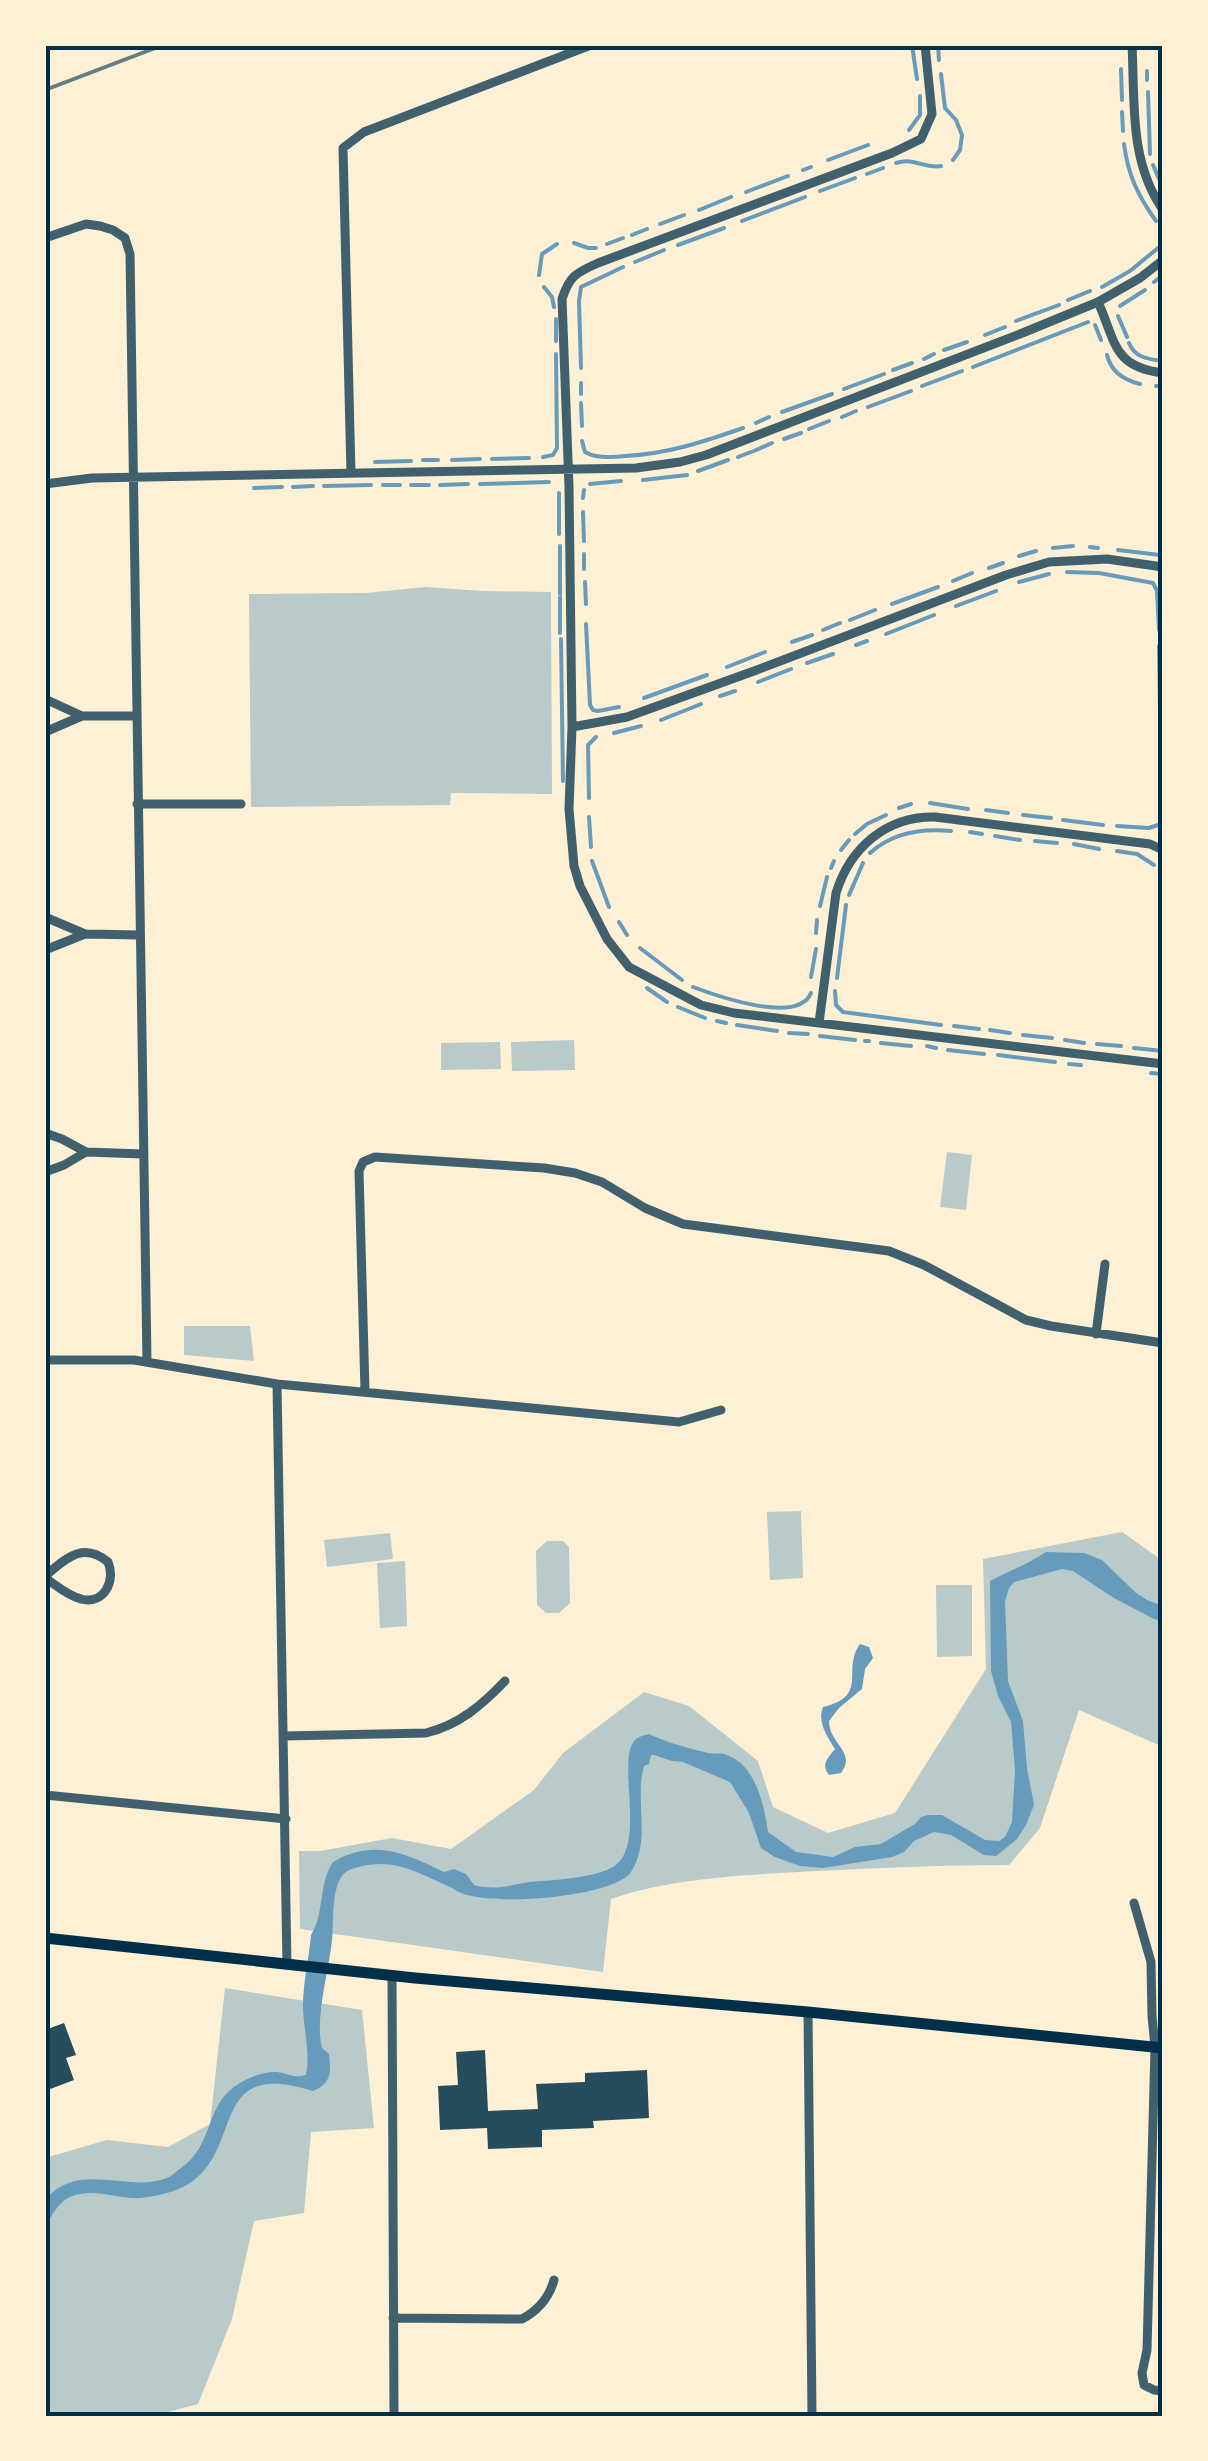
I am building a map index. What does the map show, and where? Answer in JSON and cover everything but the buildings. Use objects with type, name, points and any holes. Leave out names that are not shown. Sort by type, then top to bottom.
[{"type":"main road","points":[[45,1938],[1159,2048]]},
{"type":"street","points":[[350,473],[343,148],[364,132],[590,45]]},
{"type":"street","points":[[925,45],[932,114],[921,139],[598,263],[571,277],[562,299],[569,469],[569,808],[574,866],[607,939],[629,967],[701,1005],[734,1013],[1163,1064]]},
{"type":"street","points":[[1132,45],[1138,146],[1144,175],[1163,210]]},
{"type":"street","points":[[45,238],[86,224],[113,230],[125,238],[130,254],[147,1362]]},
{"type":"street","points":[[45,484],[92,478],[636,468],[680,462],[1002,342],[1098,302],[1163,260]]},
{"type":"street","points":[[1098,302],[1126,361],[1137,368],[1163,373]]},
{"type":"street","points":[[572,727],[626,717],[1006,574],[1049,562],[1107,559],[1163,567]]},
{"type":"street","points":[[45,699],[82,716]]},
{"type":"street","points":[[45,732],[82,716],[136,716]]},
{"type":"street","points":[[138,804],[241,804]]},
{"type":"street","points":[[819,1022],[836,893],[842,874],[860,847],[891,826],[921,816],[963,819],[1150,844],[1163,850]]},
{"type":"street","points":[[45,917],[85,934],[140,935]]},
{"type":"street","points":[[45,950],[85,934]]},
{"type":"street","points":[[45,1134],[86,1152],[143,1154]]},
{"type":"street","points":[[45,1172],[86,1152]]},
{"type":"street","points":[[365,1391],[359,1177],[363,1162],[374,1157],[575,1172],[683,1224],[880,1249],[924,1265],[1016,1316],[1038,1324],[1163,1343]]},
{"type":"street","points":[[1096,1334],[1106,1264]]},
{"type":"street","points":[[45,1360],[124,1358],[278,1384],[679,1422],[721,1410]]},
{"type":"street","points":[[278,1384],[292,1965]]},
{"type":"street","points":[[85,1552],[103,1558],[112,1578],[105,1592],[89,1600],[67,1594],[45,1577],[66,1559],[85,1552]]},
{"type":"street","points":[[284,1736],[426,1733],[458,1722],[505,1681]]},
{"type":"street","points":[[45,1795],[286,1820]]},
{"type":"street","points":[[1134,1903],[1152,1962],[1152,2022],[1159,2048],[1142,2373],[1144,2384],[1163,2391]]},
{"type":"street","points":[[392,1974],[394,2416]]},
{"type":"street","points":[[808,2012],[812,2416]]},
{"type":"street","points":[[393,2318],[522,2319],[543,2303],[554,2280]]},
{"type":"shaded area","points":[[425,587],[551,592],[552,794],[451,793],[450,805],[251,807],[249,594],[366,593]]},
{"type":"shaded area","points":[[574,1040],[575,1070],[512,1071],[511,1042]]},
{"type":"shaded area","points":[[500,1042],[501,1069],[441,1070],[441,1043]]},
{"type":"shaded area","points":[[947,1152],[972,1155],[966,1210],[940,1207]]},
{"type":"shaded area","points":[[184,1326],[250,1326],[254,1361],[184,1355]]},
{"type":"shaded area","points":[[801,1511],[803,1578],[770,1580],[767,1512]]},
{"type":"shaded area","points":[[1122,1532],[1163,1561],[1163,1747],[1079,1710],[1040,1828],[1009,1865],[738,1876],[636,1892],[611,1899],[603,1972],[300,1929],[299,1851],[392,1838],[451,1849],[534,1790],[563,1753],[644,1692],[689,1706],[758,1761],[773,1807],[828,1833],[895,1813],[986,1669],[983,1559]]},
{"type":"shaded area","points":[[390,1533],[393,1559],[327,1567],[324,1540]]},
{"type":"shaded area","points":[[547,1541],[563,1541],[569,1547],[570,1603],[559,1613],[546,1613],[537,1605],[536,1551]]},
{"type":"shaded area","points":[[405,1561],[407,1626],[380,1628],[377,1563]]},
{"type":"shaded area","points":[[936,1585],[972,1585],[972,1656],[937,1657]]},
{"type":"shaded area","points":[[225,1988],[362,2010],[374,2128],[311,2132],[304,2213],[254,2221],[232,2319],[198,2404],[153,2416],[45,2416],[45,2158],[107,2140],[168,2147],[210,2124]]},
{"type":"water","points":[[1046,1552],[1084,1553],[1102,1560],[1136,1593],[1163,1606],[1163,1621],[1114,1598],[1073,1571],[1062,1569],[1014,1582],[1009,1588],[1005,1601],[1008,1681],[1023,1721],[1034,1805],[1016,1840],[996,1856],[984,1855],[951,1835],[934,1832],[892,1857],[823,1868],[800,1866],[761,1848],[749,1813],[730,1782],[683,1762],[651,1755],[641,1779],[642,1833],[637,1859],[631,1872],[619,1881],[545,1898],[489,1898],[468,1895],[396,1866],[372,1864],[351,1870],[337,1887],[322,1999],[320,2037],[330,2060],[324,2084],[313,2091],[280,2084],[257,2086],[242,2096],[207,2167],[190,2183],[145,2197],[79,2194],[62,2202],[45,2226],[45,2200],[59,2188],[89,2179],[138,2182],[171,2175],[192,2159],[220,2101],[240,2083],[268,2072],[306,2075],[303,2001],[311,1935],[328,1871],[333,1862],[348,1855],[390,1851],[444,1872],[454,1869],[466,1874],[474,1885],[492,1887],[580,1877],[610,1869],[625,1854],[629,1838],[630,1750],[636,1739],[649,1734],[708,1753],[724,1754],[744,1766],[756,1786],[768,1832],[796,1852],[833,1857],[855,1847],[881,1844],[928,1815],[942,1815],[985,1840],[999,1841],[1005,1837],[1012,1822],[1015,1770],[1011,1722],[991,1671],[990,1581]]},
{"type":"water","points":[[860,1644],[869,1647],[873,1658],[865,1669],[862,1689],[829,1721],[846,1759],[841,1773],[829,1775],[825,1764],[835,1749],[824,1729],[821,1713],[823,1707],[846,1696],[850,1689]]},
{"type":"waterway","points":[[912,45],[917,79]]},
{"type":"waterway","points":[[938,45],[939,60]]},
{"type":"waterway","points":[[1121,69],[1122,100]]},
{"type":"waterway","points":[[1147,71],[1147,80]]},
{"type":"waterway","points":[[941,74],[945,108],[962,135],[960,150],[953,160]]},
{"type":"waterway","points":[[1148,92],[1150,154]]},
{"type":"waterway","points":[[909,130],[920,115],[920,96]]},
{"type":"waterway","points":[[1122,112],[1123,131]]},
{"type":"waterway","points":[[1124,144],[1135,185],[1156,221]]},
{"type":"waterway","points":[[828,160],[868,145]]},
{"type":"waterway","points":[[896,163],[941,166]]},
{"type":"waterway","points":[[1153,165],[1163,188]]},
{"type":"waterway","points":[[803,170],[811,167]]},
{"type":"waterway","points":[[867,174],[883,168]]},
{"type":"waterway","points":[[746,192],[788,176]]},
{"type":"waterway","points":[[820,191],[855,178]]},
{"type":"waterway","points":[[699,210],[731,197]]},
{"type":"waterway","points":[[742,221],[805,197]]},
{"type":"waterway","points":[[660,224],[684,215]]},
{"type":"waterway","points":[[678,245],[724,228]]},
{"type":"waterway","points":[[632,235],[647,229]]},
{"type":"waterway","points":[[607,244],[623,238]]},
{"type":"waterway","points":[[574,243],[596,248]]},
{"type":"waterway","points":[[539,275],[542,254],[557,244]]},
{"type":"waterway","points":[[1102,287],[1130,271],[1163,244]]},
{"type":"waterway","points":[[635,262],[664,250]]},
{"type":"waterway","points":[[581,368],[581,287],[623,267]]},
{"type":"waterway","points":[[1154,282],[1163,275]]},
{"type":"waterway","points":[[544,287],[554,307]]},
{"type":"waterway","points":[[1120,306],[1145,290]]},
{"type":"waterway","points":[[1068,300],[1090,291]]},
{"type":"waterway","points":[[1016,321],[1059,305]]},
{"type":"waterway","points":[[1118,316],[1127,337]]},
{"type":"waterway","points":[[556,319],[556,341]]},
{"type":"waterway","points":[[973,367],[1088,322]]},
{"type":"waterway","points":[[1095,325],[1101,340]]},
{"type":"waterway","points":[[985,335],[1005,327]]},
{"type":"waterway","points":[[944,350],[967,342]]},
{"type":"waterway","points":[[1129,343],[1138,355],[1163,361]]},
{"type":"waterway","points":[[543,457],[553,455],[557,448],[556,354]]},
{"type":"waterway","points":[[924,359],[934,354]]},
{"type":"waterway","points":[[1107,355],[1119,374],[1140,384]]},
{"type":"waterway","points":[[893,370],[912,363]]},
{"type":"waterway","points":[[922,386],[962,371]]},
{"type":"waterway","points":[[844,389],[884,374]]},
{"type":"waterway","points":[[581,383],[581,394]]},
{"type":"waterway","points":[[1156,386],[1163,386]]},
{"type":"waterway","points":[[868,407],[911,391]]},
{"type":"waterway","points":[[782,412],[832,394]]},
{"type":"waterway","points":[[581,403],[582,426]]},
{"type":"waterway","points":[[842,417],[856,411]]},
{"type":"waterway","points":[[756,423],[769,417]]},
{"type":"waterway","points":[[809,429],[829,421]]},
{"type":"waterway","points":[[582,441],[585,452],[595,456],[640,455],[743,428]]},
{"type":"waterway","points":[[784,439],[801,433]]},
{"type":"waterway","points":[[754,451],[772,443]]},
{"type":"waterway","points":[[738,457],[751,452]]},
{"type":"waterway","points":[[492,459],[529,458]]},
{"type":"waterway","points":[[452,460],[480,459]]},
{"type":"waterway","points":[[423,460],[438,460]]},
{"type":"waterway","points":[[698,471],[728,460]]},
{"type":"waterway","points":[[375,462],[411,461]]},
{"type":"waterway","points":[[643,480],[687,475]]},
{"type":"waterway","points":[[590,484],[621,481]]},
{"type":"waterway","points":[[480,484],[549,482]]},
{"type":"waterway","points":[[440,485],[468,484]]},
{"type":"waterway","points":[[324,486],[371,485]]},
{"type":"waterway","points":[[383,485],[400,485]]},
{"type":"waterway","points":[[411,485],[429,485]]},
{"type":"waterway","points":[[293,487],[313,486]]},
{"type":"waterway","points":[[254,488],[282,487]]},
{"type":"waterway","points":[[583,498],[584,490]]},
{"type":"waterway","points":[[559,493],[559,534]]},
{"type":"waterway","points":[[583,512],[584,541]]},
{"type":"waterway","points":[[560,546],[560,594]]},
{"type":"waterway","points":[[1053,548],[1073,546]]},
{"type":"waterway","points":[[1090,547],[1098,548]]},
{"type":"waterway","points":[[1118,550],[1160,555]]},
{"type":"waterway","points":[[1019,556],[1036,551]]},
{"type":"waterway","points":[[584,554],[584,569]]},
{"type":"waterway","points":[[989,568],[1003,563]]},
{"type":"waterway","points":[[1067,572],[1099,573],[1153,583],[1159,630]]},
{"type":"waterway","points":[[953,581],[972,573]]},
{"type":"waterway","points":[[1019,582],[1049,574]]},
{"type":"waterway","points":[[585,582],[586,604]]},
{"type":"waterway","points":[[892,604],[938,587]]},
{"type":"waterway","points":[[956,606],[996,591]]},
{"type":"waterway","points":[[560,597],[560,633]]},
{"type":"waterway","points":[[850,620],[875,610]]},
{"type":"waterway","points":[[886,634],[934,615]]},
{"type":"waterway","points":[[823,630],[840,623]]},
{"type":"waterway","points":[[586,624],[590,705],[598,711],[619,707]]},
{"type":"waterway","points":[[792,642],[812,635]]},
{"type":"waterway","points":[[561,639],[563,781]]},
{"type":"waterway","points":[[856,645],[867,641]]},
{"type":"waterway","points":[[1159,646],[1160,708]]},
{"type":"waterway","points":[[727,667],[765,652]]},
{"type":"waterway","points":[[807,663],[833,654]]},
{"type":"waterway","points":[[758,682],[791,669]]},
{"type":"waterway","points":[[644,698],[707,675]]},
{"type":"waterway","points":[[720,696],[735,691]]},
{"type":"waterway","points":[[661,720],[701,704]]},
{"type":"waterway","points":[[1160,723],[1161,741]]},
{"type":"waterway","points":[[614,733],[641,726]]},
{"type":"waterway","points":[[589,798],[588,745],[596,737]]},
{"type":"waterway","points":[[1162,754],[1162,785]]},
{"type":"waterway","points":[[1117,826],[1149,828],[1161,824],[1162,801]]},
{"type":"waterway","points":[[930,803],[968,809]]},
{"type":"waterway","points":[[899,808],[911,804]]},
{"type":"waterway","points":[[986,810],[1008,813]]},
{"type":"waterway","points":[[855,834],[886,815]]},
{"type":"waterway","points":[[1023,815],[1051,818]]},
{"type":"waterway","points":[[589,817],[591,847]]},
{"type":"waterway","points":[[1063,820],[1103,825]]},
{"type":"waterway","points":[[870,853],[888,840],[908,833],[951,831]]},
{"type":"waterway","points":[[970,832],[982,834]]},
{"type":"waterway","points":[[995,836],[1020,840]]},
{"type":"waterway","points":[[841,850],[849,840]]},
{"type":"waterway","points":[[1035,841],[1057,843]]},
{"type":"waterway","points":[[1074,844],[1099,849]]},
{"type":"waterway","points":[[1117,851],[1137,854],[1154,865]]},
{"type":"waterway","points":[[592,861],[609,907]]},
{"type":"waterway","points":[[831,868],[834,861]]},
{"type":"waterway","points":[[849,895],[863,863]]},
{"type":"waterway","points":[[820,906],[827,877]]},
{"type":"waterway","points":[[837,978],[846,905]]},
{"type":"waterway","points":[[816,933],[817,920]]},
{"type":"waterway","points":[[619,922],[627,935]]},
{"type":"waterway","points":[[640,948],[682,980]]},
{"type":"waterway","points":[[811,977],[816,949]]},
{"type":"waterway","points":[[693,987],[774,1008],[803,1002],[811,993]]},
{"type":"waterway","points":[[647,988],[667,1002]]},
{"type":"waterway","points":[[835,991],[836,1005],[843,1012],[941,1025]]},
{"type":"waterway","points":[[678,1007],[705,1018]]},
{"type":"waterway","points":[[717,1021],[726,1023]]},
{"type":"waterway","points":[[737,1025],[777,1031]]},
{"type":"waterway","points":[[954,1026],[979,1029]]},
{"type":"waterway","points":[[990,1030],[1010,1033]]},
{"type":"waterway","points":[[789,1033],[808,1034]]},
{"type":"waterway","points":[[1023,1035],[1052,1038]]},
{"type":"waterway","points":[[820,1036],[855,1040]]},
{"type":"waterway","points":[[1065,1040],[1084,1043]]},
{"type":"waterway","points":[[881,1043],[911,1046]]},
{"type":"waterway","points":[[1097,1044],[1121,1046]]},
{"type":"waterway","points":[[927,1046],[936,1048]]},
{"type":"waterway","points":[[1134,1048],[1163,1051]]},
{"type":"waterway","points":[[948,1050],[984,1054]]},
{"type":"waterway","points":[[998,1055],[1055,1062]]},
{"type":"waterway","points":[[1069,1064],[1081,1065]]},
{"type":"waterway","points":[[1151,1073],[1163,1074]]},
{"type":"railway","points":[[45,90],[163,45]]}]
